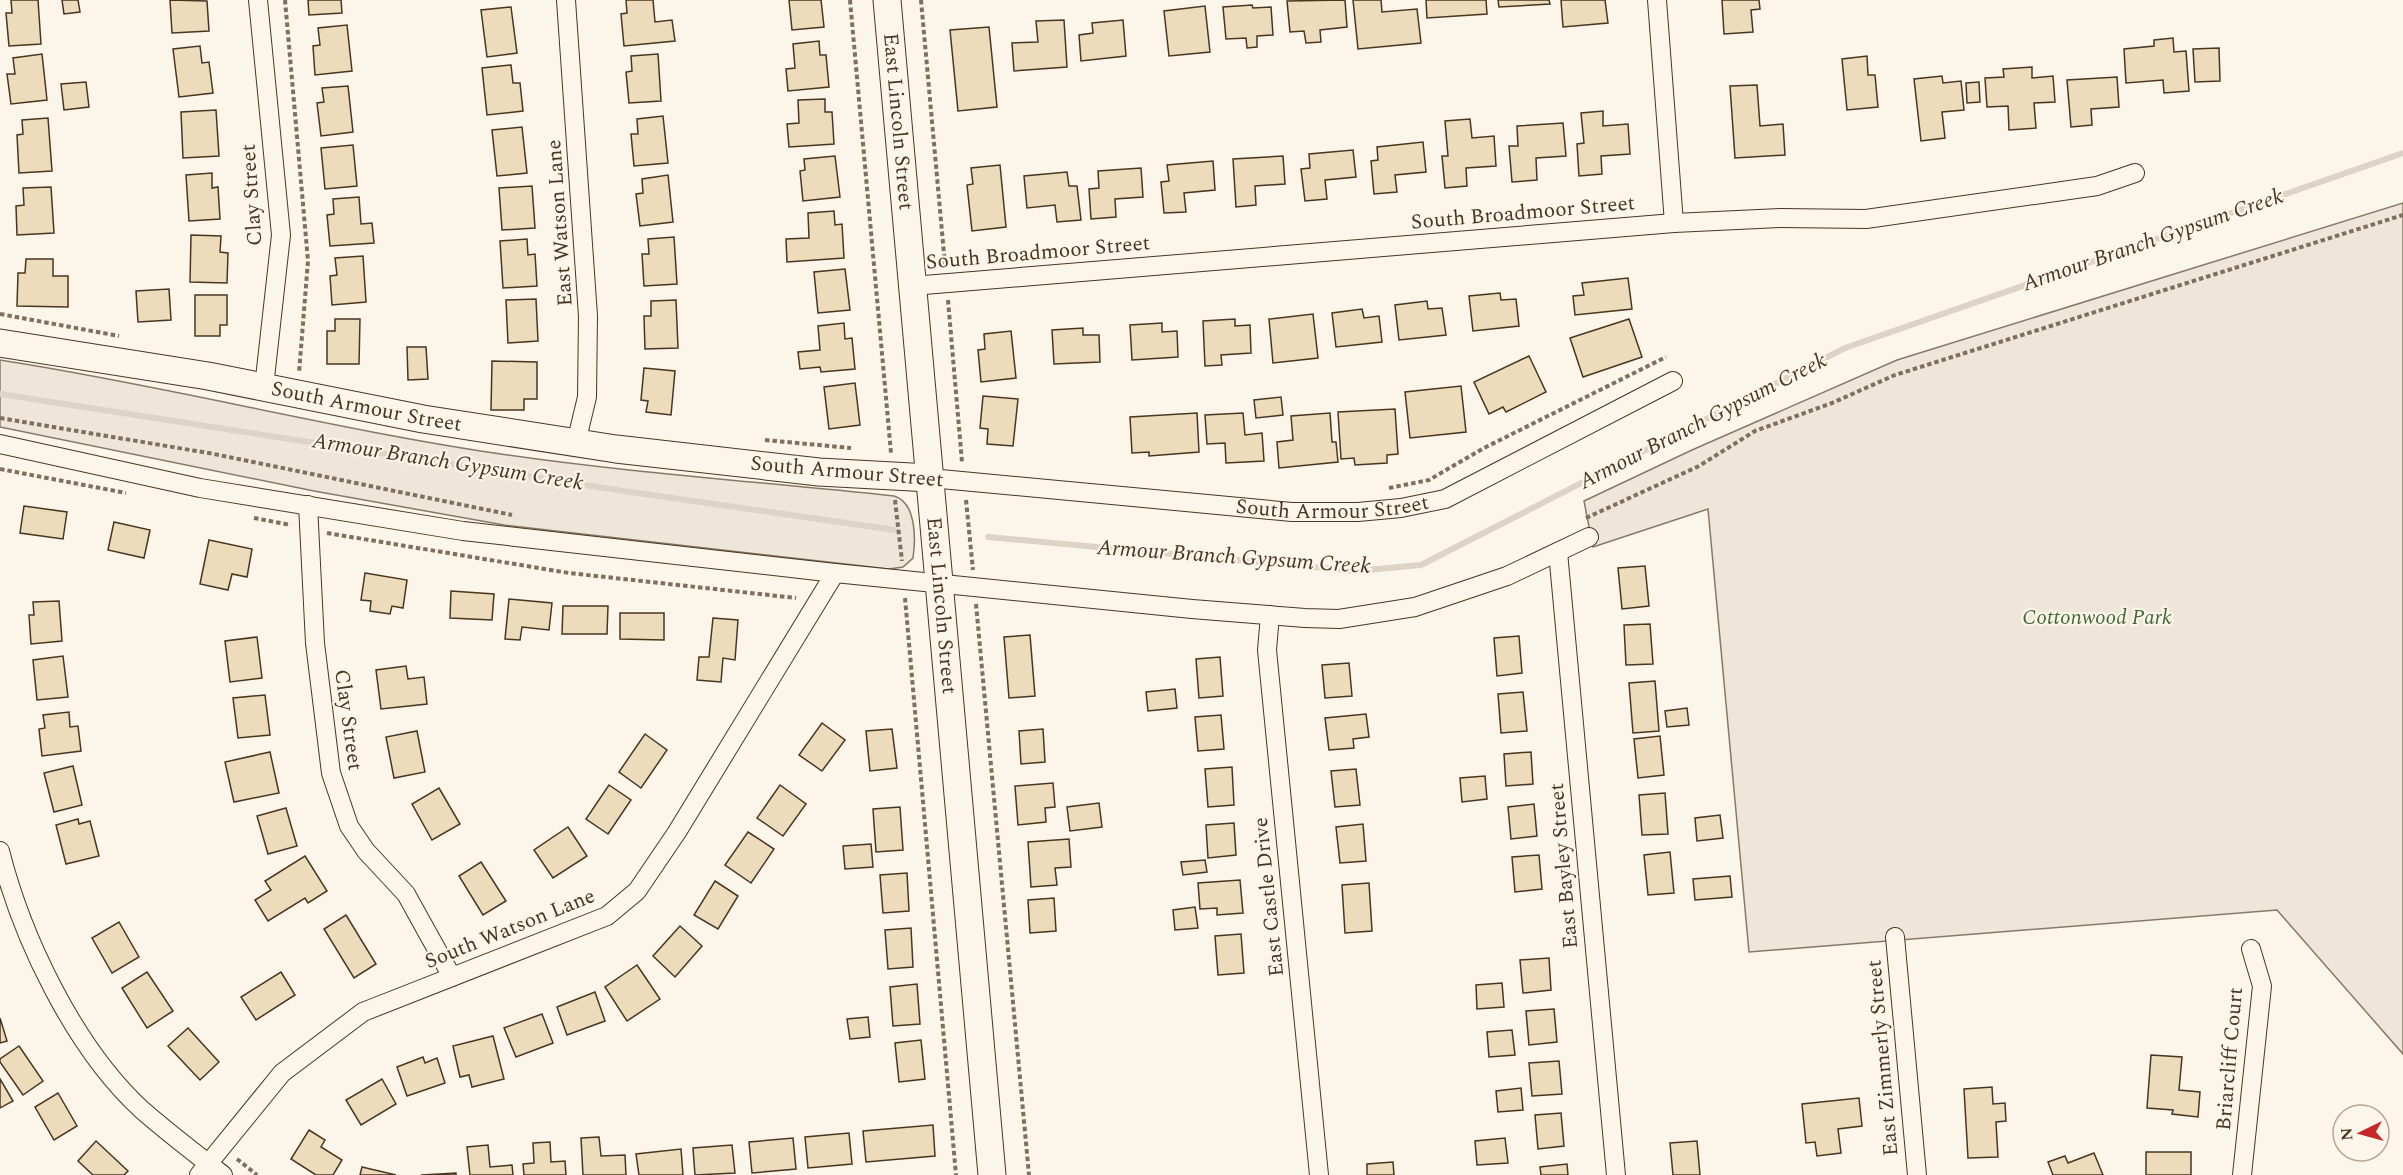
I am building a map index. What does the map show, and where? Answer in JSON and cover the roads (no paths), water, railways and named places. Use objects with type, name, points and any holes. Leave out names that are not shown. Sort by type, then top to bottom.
[{"type":"street","name":"Clay Street","points":[[258,0],[281,235],[266,377]]},
{"type":"street","name":"East Watson Lane","points":[[566,0],[588,316],[587,397],[576,443]]},
{"type":"street","name":"East Lincoln Street","points":[[887,0],[992,1175]]},
{"type":"street","points":[[1657,0],[1674,223]]},
{"type":"street","name":"South Broadmoor Street","points":[[912,286],[1674,223],[1866,219],[2097,186],[2135,173]]},
{"type":"street","name":"South Armour Street","points":[[0,343],[266,377],[423,419],[576,443],[819,472],[929,468],[1292,512],[1358,512],[1401,508],[1445,499],[1673,381]]},
{"type":"street","points":[[0,444],[200,488],[463,531],[835,573],[938,574],[975,587],[1270,615],[1339,619],[1415,607],[1452,597],[1589,537]]},
{"type":"street","name":"Clay Street","points":[[308,505],[315,643],[331,773],[349,826],[366,851],[406,894],[452,977]]},
{"type":"street","name":"East Bayley Street","points":[[1558,552],[1616,1175]]},
{"type":"street","name":"South Watson Lane","points":[[204,1169],[282,1073],[363,1011],[607,916],[637,891],[677,832],[835,573]]},
{"type":"street","name":"East Castle Drive","points":[[1270,615],[1267,650],[1316,1175]]},
{"type":"street","points":[[0,851],[12,896],[42,966],[101,1063],[140,1108],[204,1169],[224,1175]]},
{"type":"street","name":"East Zimmerly Street","points":[[1895,937],[1917,1175]]},
{"type":"street","name":"Briarcliff Court","points":[[2242,1175],[2262,986],[2251,949]]},
{"type":"waterway","name":"Armour Branch Gypsum Creek","points":[[988,537],[1356,571],[1421,565],[1845,348],[2403,153]]},
{"type":"waterway","name":"Armour Branch Gypsum Creek","points":[[0,394],[630,492],[895,530]]},
{"type":"park label","name":"Cottonwood Park","points":[[2097,618]]}]
